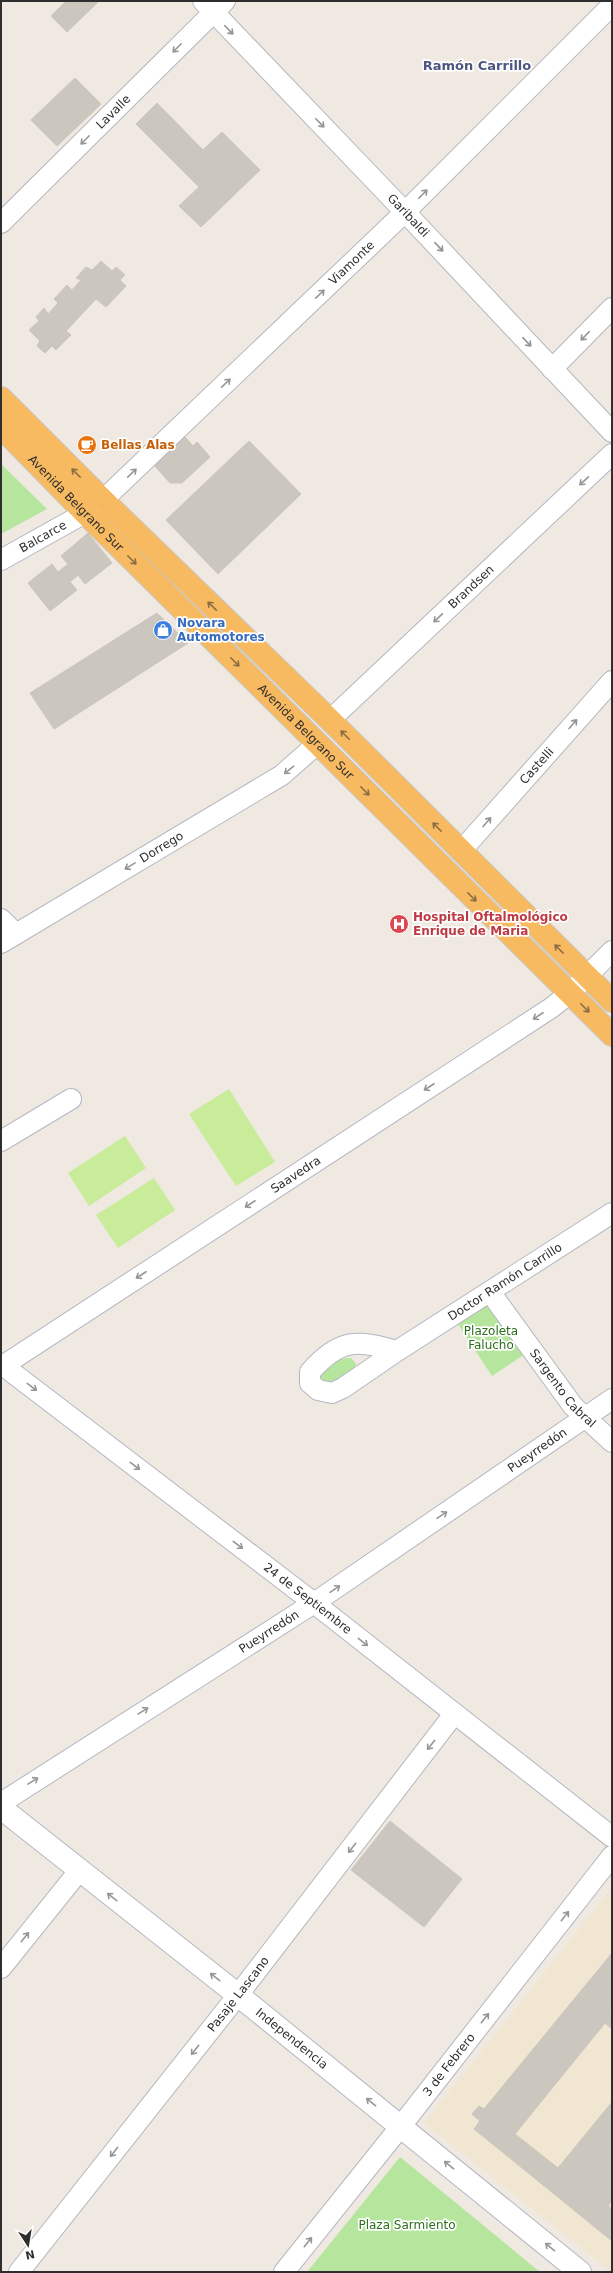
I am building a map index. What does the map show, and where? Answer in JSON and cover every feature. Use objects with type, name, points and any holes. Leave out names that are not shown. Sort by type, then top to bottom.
[{"type":"highway","name":"Avenida Belgrano Sur","points":[[1,398],[103,500],[330,720],[612,1001]]},
{"type":"highway","name":"Avenida Belgrano Sur","points":[[1,427],[85,513],[317,744],[612,1035]]},
{"type":"street","name":"Garibaldi","points":[[214,5],[405,212],[612,432]]},
{"type":"street","name":"Lavalle","points":[[1,223],[214,5]]},
{"type":"street","name":"Viamonte","points":[[85,513],[103,500],[405,212],[612,5]]},
{"type":"street","points":[[552,369],[612,308]]},
{"type":"street","name":"Brandsen","points":[[330,720],[612,454]]},
{"type":"street","name":"Balcarce","points":[[1,560],[85,513]]},
{"type":"street","name":"Castelli","points":[[462,851],[612,680]]},
{"type":"street","name":"Dorrego","points":[[8,938],[282,776],[317,744]]},
{"type":"street","points":[[1,920],[8,938]]},
{"type":"street","name":"Saavedra","points":[[2,1365],[544,1012],[570,993],[612,951]]},
{"type":"street","points":[[1,1142],[71,1098]]},
{"type":"street","name":"Doctor Ramón Carrillo","points":[[397,1351],[612,1213]]},
{"type":"street","name":"Sargento Cabral","points":[[490,1292],[573,1406],[584,1418],[612,1442]]},
{"type":"street","name":"24 de Septiembre","points":[[2,1365],[314,1603],[612,1837]]},
{"type":"street","name":"Pueyrredón","points":[[1,1803],[314,1603],[612,1399]]},
{"type":"street","name":"Pasaje Lascano","points":[[19,2272],[238,1995],[454,1714]]},
{"type":"street","name":"Independencia","points":[[1,1808],[238,1995],[580,2272]]},
{"type":"street","name":"3 de Febrero","points":[[284,2272],[401,2126],[612,1856]]},
{"type":"street","points":[[1,1968],[79,1871]]},
{"type":"shaded area","points":[[612,1888],[612,2272],[424,2123]]},
{"type":"green space","points":[[1,464],[47,509],[1,534]]},
{"type":"green space","points":[[229,1089],[275,1162],[236,1186],[189,1114]]},
{"type":"green space","points":[[125,1136],[146,1168],[89,1206],[68,1173]]},
{"type":"green space","points":[[154,1178],[175,1210],[118,1248],[96,1215]]},
{"type":"green space","name":"Plazoleta Falucho","points":[[489,1300],[525,1354],[492,1376],[456,1321]]},
{"type":"green space","points":[[351,1358],[356,1364],[352,1375],[328,1385],[320,1381],[320,1367],[331,1359]]},
{"type":"green space","name":"Plaza Sarmiento","points":[[400,2157],[540,2272],[307,2272]]},
{"type":"building","points":[[66,1],[99,1],[67,32],[51,16]]},
{"type":"building","points":[[75,78],[101,104],[57,146],[31,120]]},
{"type":"building","points":[[157,103],[203,150],[222,132],[260,170],[201,227],[179,206],[199,187],[136,124]]},
{"type":"building","points":[[101,261],[112,271],[116,267],[125,275],[120,280],[126,286],[106,307],[96,299],[66,331],[71,335],[56,350],[52,346],[45,353],[37,346],[40,341],[29,330],[39,321],[36,317],[44,308],[48,314],[58,303],[54,299],[67,285],[72,290],[81,280],[76,278],[86,267],[92,270]]},
{"type":"building","points":[[185,437],[193,446],[197,442],[210,457],[182,483],[170,483],[154,465]]},
{"type":"building","points":[[249,441],[301,494],[218,574],[166,520]]},
{"type":"building","points":[[88,533],[112,563],[85,584],[78,575],[70,582],[77,590],[50,611],[28,583],[52,564],[58,572],[68,564],[61,556]]},
{"type":"building","points":[[157,613],[188,643],[54,729],[30,693]]},
{"type":"building","points":[[390,1821],[462,1879],[424,1927],[351,1870]]},
{"type":"building","points":[[612,1953],[612,2010],[610,2012],[612,2029],[605,2023],[515,2134],[558,2168],[612,2102],[612,2200],[608,2206],[612,2209],[612,2241],[474,2129],[480,2121],[472,2114],[479,2106],[484,2109]]},
{"type":"place","name":"Bellas Alas","points":[[87,445]]},
{"type":"place","name":"Novara Automotores","points":[[163,630]]},
{"type":"place","name":"Hospital Oftalmológico Enrique de Maria","points":[[399,924]]},
{"type":"district","name":"Ramón Carrillo","points":[[477,65]]}]
